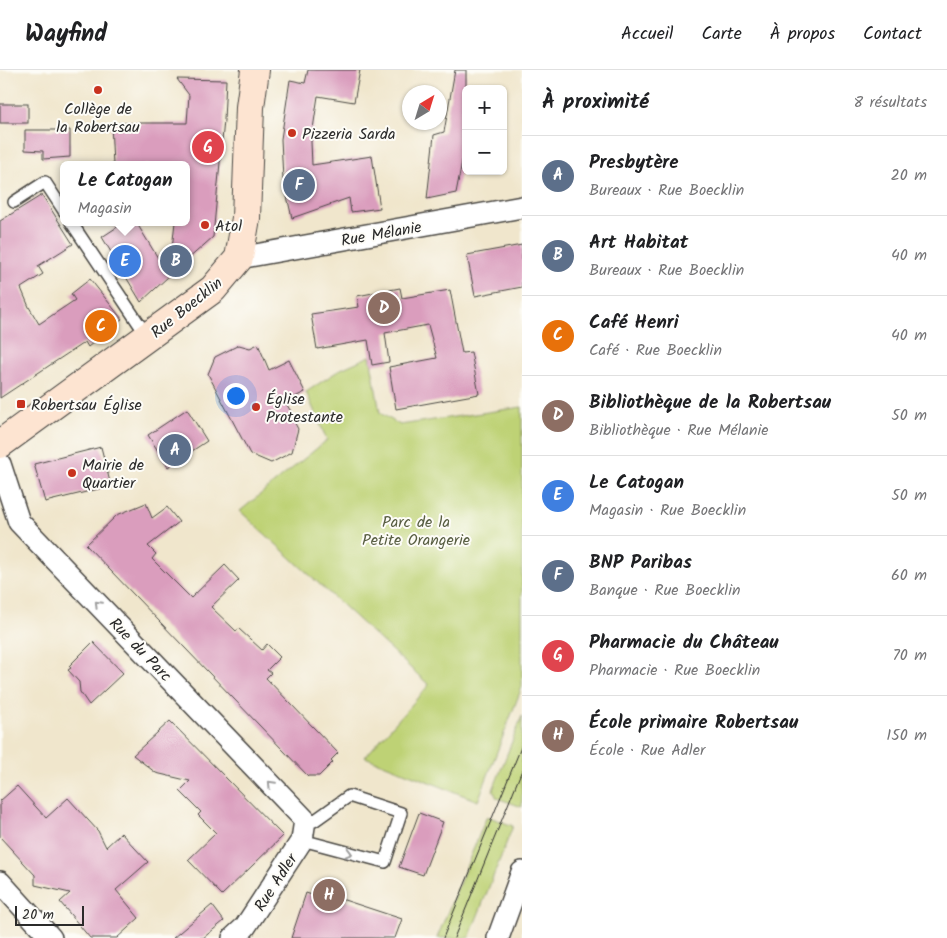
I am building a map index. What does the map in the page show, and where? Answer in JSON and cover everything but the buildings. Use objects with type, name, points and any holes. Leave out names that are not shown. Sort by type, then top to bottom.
[{"type":"main road","points":[[239,258],[246,218],[250,107],[255,70]]},
{"type":"main road","name":"Rue Boecklin","points":[[0,444],[213,289],[239,258]]},
{"type":"street","name":"Rue Mélanie","points":[[239,258],[522,207]]},
{"type":"street","name":"Rue du Parc","points":[[0,464],[19,522],[303,830]]},
{"type":"street","name":"Rue Adler","points":[[232,938],[246,926],[303,830]]},
{"type":"street","points":[[498,938],[522,872]]},
{"type":"street","points":[[0,882],[51,938]]},
{"type":"lane","points":[[14,202],[45,182],[60,205]]},
{"type":"lane","points":[[74,226],[148,338]]},
{"type":"lane","points":[[349,796],[401,813],[385,862],[303,830],[349,796]]},
{"type":"green space","name":"Parc de la Petite Orangerie","points":[[370,356],[380,413],[400,425],[522,407],[522,687],[478,801],[365,757],[429,685],[240,511],[327,440],[306,392],[341,369]]},
{"type":"green space","points":[[522,716],[522,807],[497,798],[493,790]]},
{"type":"green space","points":[[487,816],[513,826],[469,938],[437,938]]},
{"type":"tram line","points":[[443,938],[522,745]]},
{"type":"tram line","points":[[454,938],[522,770]]},
{"type":"place","name":"Collège de la Robertsau","points":[[98,90]]},
{"type":"place","name":"Pizzeria Sarda","points":[[292,133]]},
{"type":"place","name":"Pharmacie du Château","points":[[208,147]]},
{"type":"place","name":"BNP Paribas","points":[[299,185]]},
{"type":"place","name":"Atol","points":[[205,225]]},
{"type":"place","name":"Le Catogan","points":[[125,261]]},
{"type":"place","name":"Art Habitat","points":[[176,261]]},
{"type":"place","name":"Bibliothèque de la Robertsau","points":[[384,308]]},
{"type":"place","name":"Café Henri","points":[[101,326]]},
{"type":"place","name":"Robertsau Église","points":[[21,404]]},
{"type":"place","name":"Église Protestante","points":[[256,407]]},
{"type":"place","name":"Presbytère","points":[[175,450]]},
{"type":"place","name":"Mairie de Quartier","points":[[72,473]]},
{"type":"place","name":"École primaire Robertsau","points":[[329,895]]}]
